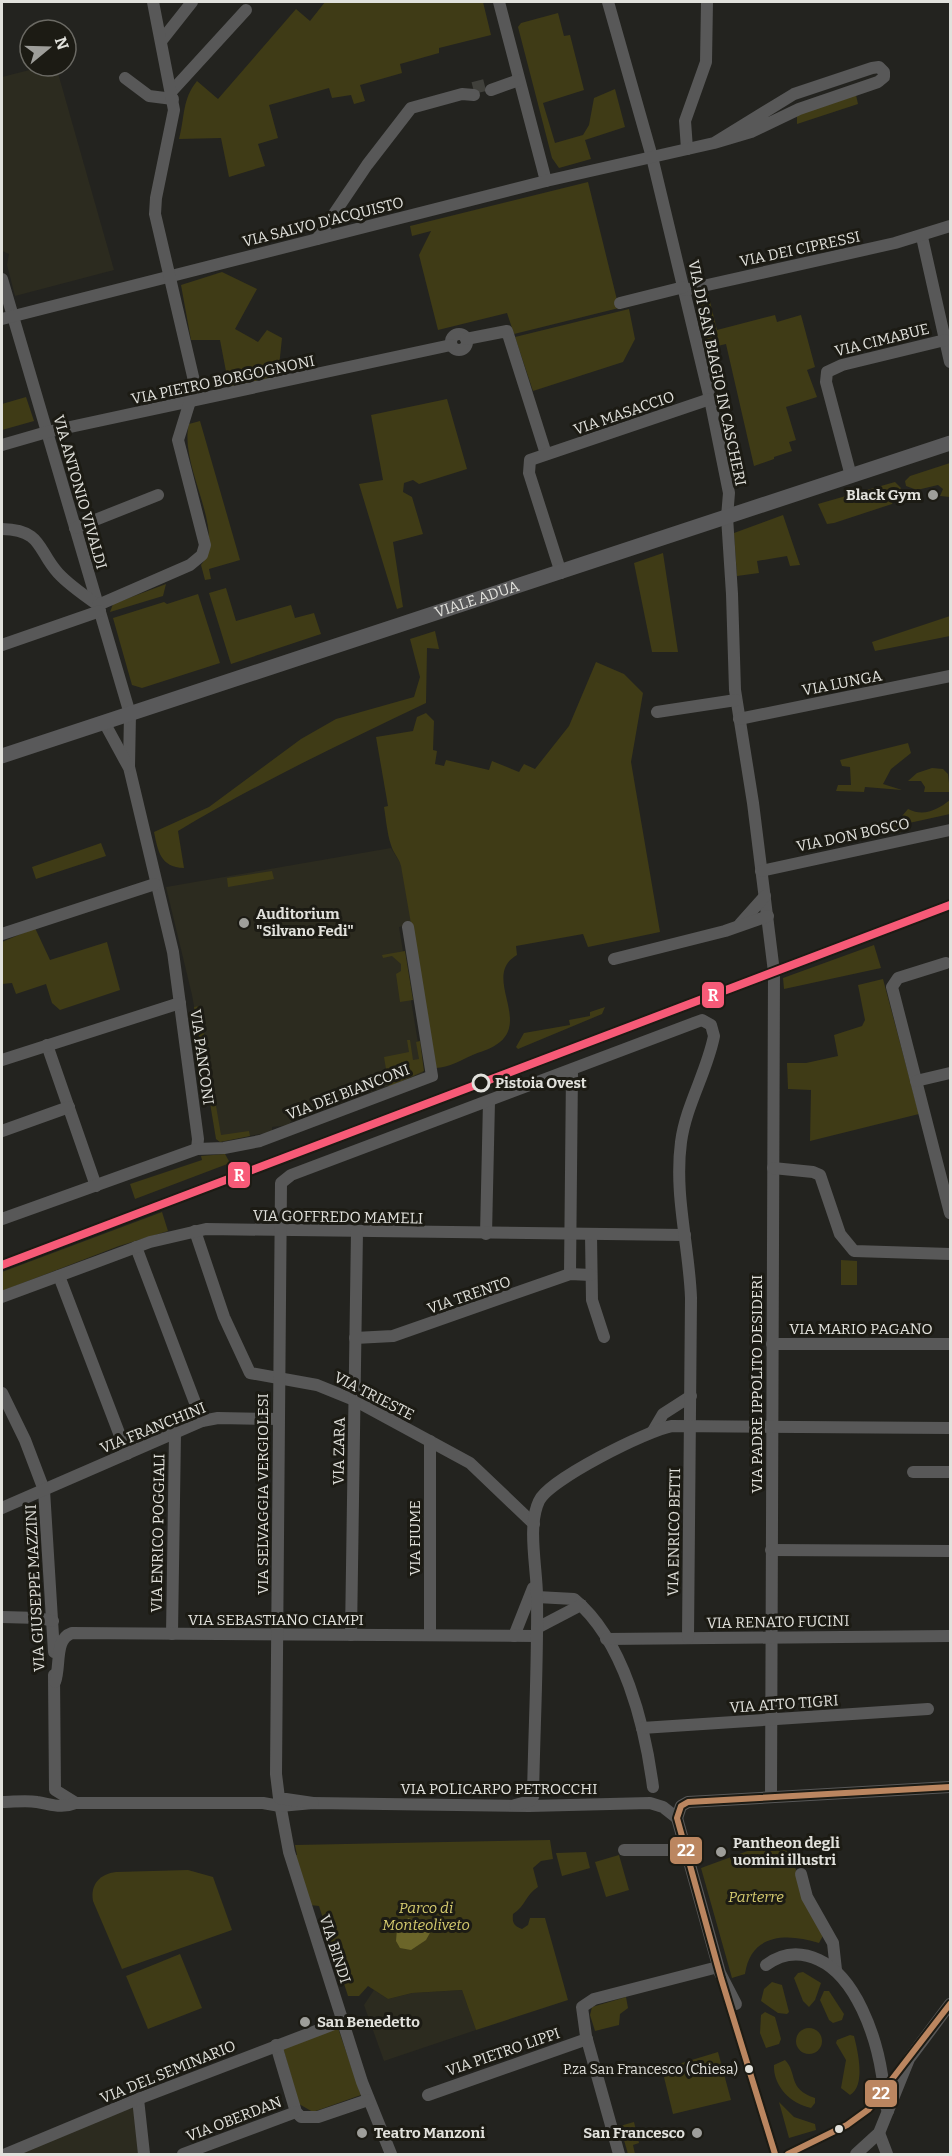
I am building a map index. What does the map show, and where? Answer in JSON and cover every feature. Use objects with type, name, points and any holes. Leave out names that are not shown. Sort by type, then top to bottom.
[{"type":"main road","name":"VIALE ADUA","points":[[2,756],[951,443]]},
{"type":"street","points":[[2,645],[99,608],[186,568],[202,555],[204,535],[178,440],[195,385],[155,206],[173,119],[172,96],[153,2]]},
{"type":"street","points":[[162,40],[192,2]]},
{"type":"street","points":[[499,2],[514,81],[546,181]]},
{"type":"street","name":"VIA DI SAN BIAGIO IN CASCHERI","points":[[608,2],[652,157],[710,399],[729,493],[727,517],[736,700],[762,870],[774,972]]},
{"type":"street","points":[[687,149],[685,121],[704,73],[707,52],[706,2]]},
{"type":"street","points":[[125,78],[149,96],[172,96],[246,10]]},
{"type":"street","points":[[875,67],[884,73],[884,79],[878,82],[794,111],[751,132],[714,143],[794,94],[875,67]]},
{"type":"street","points":[[490,87],[514,81]]},
{"type":"street","points":[[817,86],[823,101]]},
{"type":"street","points":[[317,239],[339,205],[411,108],[471,92]]},
{"type":"street","name":"VIA SALVO D'ACQUISTO","points":[[7,318],[546,181],[714,143]]},
{"type":"street","points":[[339,205],[341,233]]},
{"type":"street","name":"VIA DEI CIPRESSI","points":[[684,289],[922,237],[951,226]]},
{"type":"street","points":[[922,237],[951,362]]},
{"type":"street","name":"VIA ANTONIO VIVALDI","points":[[2,279],[7,318],[47,432],[130,714]]},
{"type":"street","points":[[620,303],[684,289]]},
{"type":"street","name":"VIA PIETRO BORGOGNONI","points":[[2,445],[47,432],[451,345],[460,350],[466,346],[466,339],[507,331],[546,454]]},
{"type":"street","name":"VIA CIMABUE","points":[[851,476],[826,382],[827,372],[842,365],[945,340]]},
{"type":"street","name":"VIA MASACCIO","points":[[546,454],[710,399]]},
{"type":"street","points":[[546,454],[530,460],[528,469],[561,573]]},
{"type":"street","points":[[75,528],[158,495]]},
{"type":"street","points":[[2,530],[22,532],[34,540],[45,552],[58,573],[99,608]]},
{"type":"street","name":"VIA LUNGA","points":[[739,719],[951,676]]},
{"type":"street","points":[[657,712],[736,700]]},
{"type":"street","name":"VIA PANCONI","points":[[130,714],[129,767],[173,952],[198,1139],[197,1149]]},
{"type":"street","name":"VIA PANCONI","points":[[104,722],[129,767]]},
{"type":"street","name":"VIA DON BOSCO","points":[[762,870],[951,830]]},
{"type":"street","points":[[2,934],[155,884]]},
{"type":"street","points":[[738,927],[765,896]]},
{"type":"street","points":[[614,959],[738,927],[768,916]]},
{"type":"street","name":"VIA DEI BIANCONI","points":[[197,1149],[224,1148],[260,1141],[432,1076],[408,927]]},
{"type":"street","points":[[946,963],[898,978],[892,984],[951,1213]]},
{"type":"street","name":"VIA PADRE IPPOLITO DESIDERI","points":[[771,1797],[774,972]]},
{"type":"street","points":[[2,1060],[180,1003]]},
{"type":"street","name":"VIA ENRICO BETTI","points":[[572,1070],[700,1021],[709,1022],[714,1033],[691,1100],[681,1143],[679,1191],[691,1298],[688,1638]]},
{"type":"street","points":[[47,1046],[96,1186]]},
{"type":"street","points":[[486,1234],[489,1101],[572,1070],[570,1274]]},
{"type":"street","points":[[916,1081],[951,1073]]},
{"type":"street","name":"VIA SELVAGGIA VERGIOLESI","points":[[279,1799],[276,1635],[280,1186],[285,1179],[489,1101]]},
{"type":"street","points":[[2,1131],[69,1107]]},
{"type":"street","points":[[2,1219],[197,1149]]},
{"type":"street","points":[[773,1168],[813,1172],[820,1175],[840,1234],[854,1251],[951,1254]]},
{"type":"street","name":"VIA GOFFREDO MAMELI","points":[[2,1297],[136,1247],[195,1231],[685,1235]]},
{"type":"street","name":"VIA TRIESTE","points":[[195,1231],[224,1317],[245,1366],[253,1375],[318,1385],[354,1400],[475,1467],[534,1524]]},
{"type":"street","name":"VIA ZARA","points":[[351,1635],[357,1232]]},
{"type":"street","points":[[591,1235],[593,1304],[604,1337]]},
{"type":"street","points":[[136,1247],[202,1421]]},
{"type":"street","name":"VIA TRENTO","points":[[355,1338],[393,1336],[570,1274],[591,1275]]},
{"type":"street","points":[[59,1276],[127,1454]]},
{"type":"street","name":"VIA MARIO PAGANO","points":[[772,1344],[951,1344]]},
{"type":"street","name":"VIA GIUSEPPE MAZZINI","points":[[2,1393],[25,1440],[44,1490],[53,1621],[56,1790]]},
{"type":"street","points":[[653,1431],[663,1414],[691,1396]]},
{"type":"street","name":"VIA FRANCHINI","points":[[2,1508],[202,1421],[218,1418],[278,1419]]},
{"type":"street","points":[[547,1806],[536,1803],[533,1797],[537,1632],[534,1524],[536,1508],[545,1493],[565,1478],[653,1431],[672,1426],[951,1428]]},
{"type":"street","name":"VIA ENRICO POGGIALI","points":[[172,1634],[175,1433]]},
{"type":"street","name":"VIA FIUME","points":[[430,1441],[430,1635]]},
{"type":"street","points":[[913,1472],[951,1472]]},
{"type":"street","points":[[771,1550],[951,1551]]},
{"type":"street","points":[[514,1636],[536,1578]]},
{"type":"street","points":[[537,1598],[571,1598],[581,1605],[606,1639],[630,1690],[642,1728],[653,1787]]},
{"type":"street","points":[[537,1632],[581,1605]]},
{"type":"street","points":[[2,1617],[39,1618],[53,1621]]},
{"type":"street","name":"VIA SEBASTIANO CIAMPI","points":[[54,1682],[60,1667],[61,1642],[68,1634],[514,1636],[537,1632]]},
{"type":"street","name":"VIA RENATO FUCINI","points":[[606,1639],[951,1635]]},
{"type":"street","name":"VIA ATTO TIGRI","points":[[642,1728],[928,1709]]},
{"type":"street","points":[[736,2004],[719,1970],[677,1818],[681,1806],[686,1803],[771,1797],[950,1788]]},
{"type":"street","points":[[38,1802],[56,1790],[76,1803]]},
{"type":"street","points":[[515,1805],[530,1802],[533,1797]]},
{"type":"street","name":"VIA POLICARPO PETROCCHI","points":[[2,1802],[38,1802],[51,1806],[76,1803],[263,1803],[279,1799],[303,1806],[313,1803],[547,1806],[654,1804],[677,1818]]},
{"type":"street","name":"VIA BINDI","points":[[279,1799],[289,1852],[342,2021],[369,2100],[391,2154]]},
{"type":"street","points":[[624,1850],[686,1850]]},
{"type":"street","points":[[801,1874],[807,1897],[831,1938],[836,1970]]},
{"type":"street","points":[[766,1965],[784,1956],[800,1954],[813,1957],[836,1970],[852,1990],[866,2020],[881,2070],[888,2111]]},
{"type":"street","points":[[619,2154],[581,2010],[588,2001],[719,1970]]},
{"type":"street","points":[[856,2154],[879,2133],[909,2059],[951,2004]]},
{"type":"street","name":"VIA DEL SEMINARIO","points":[[6,2154],[138,2099],[342,2021]]},
{"type":"street","name":"VIA PIETRO LIPPI","points":[[428,2095],[587,2039]]},
{"type":"street","name":"VIA OBERDAN","points":[[276,2045],[296,2112],[305,2118],[313,2118],[369,2100]]},
{"type":"street","points":[[138,2099],[144,2154]]},
{"type":"street","name":"VIA OBERDAN","points":[[183,2154],[296,2112]]},
{"type":"street","points":[[879,2133],[887,2154]]},
{"type":"shaded area","points":[[18,73],[18,78],[59,78],[114,270],[15,296],[7,265],[9,254],[2,251],[2,77]]},
{"type":"shaded area","points":[[391,848],[401,864],[412,924],[399,927],[423,1073],[290,1122],[290,1125],[272,1127],[272,1132],[218,1141],[192,995],[166,887]]},
{"type":"shaded area","points":[[408,1918],[414,1920],[416,1926],[426,1927],[431,1931],[426,1940],[411,1950],[400,1948],[396,1941],[397,1929],[404,1927]]},
{"type":"shaded area","points":[[374,1990],[388,1999],[412,1993],[462,1990],[476,2030],[384,2061],[364,2005]]},
{"type":"shaded area","points":[[135,2105],[141,2154],[15,2154]]},
{"type":"green space","points":[[325,2],[483,2],[491,35],[439,48],[439,53],[400,64],[402,73],[360,85],[365,101],[354,104],[351,95],[332,98],[329,88],[269,105],[278,138],[258,144],[265,166],[229,177],[221,138],[179,139],[186,101],[197,81],[218,99],[296,9],[310,21]]},
{"type":"green space","points":[[558,13],[564,36],[570,35],[584,90],[543,103],[555,143],[583,135],[589,125],[594,98],[615,89],[625,127],[585,140],[591,159],[559,168],[552,158],[518,27],[521,23]]},
{"type":"green space","points":[[856,95],[858,104],[797,124],[797,115]]},
{"type":"green space","points":[[588,182],[619,308],[514,334],[507,313],[438,330],[419,255],[431,231],[412,236],[410,226]]},
{"type":"green space","points":[[222,272],[257,289],[235,329],[258,342],[267,330],[282,338],[278,376],[229,387],[220,340],[191,340],[181,285]]},
{"type":"green space","points":[[708,293],[717,330],[775,315],[777,322],[801,315],[815,367],[807,370],[817,397],[786,407],[796,440],[789,442],[792,451],[754,466],[726,344],[705,349],[695,297]]},
{"type":"green space","points":[[629,309],[635,339],[623,362],[533,391],[515,337]]},
{"type":"green space","points":[[26,397],[34,421],[2,430],[2,404]]},
{"type":"green space","points":[[447,399],[467,469],[419,484],[413,480],[404,483],[403,492],[412,497],[423,534],[393,542],[403,607],[397,609],[359,484],[383,480],[371,415]]},
{"type":"green space","points":[[200,421],[240,560],[209,569],[211,579],[205,580],[201,565],[208,551],[209,535],[187,441],[189,424]]},
{"type":"green space","points":[[950,463],[950,497],[940,496],[943,489],[938,485],[917,490],[906,486],[905,481],[910,476]]},
{"type":"green space","points":[[895,482],[901,488],[892,504],[834,523],[827,524],[818,504]]},
{"type":"green space","points":[[783,515],[800,565],[790,566],[787,556],[757,561],[759,573],[737,576],[734,533]]},
{"type":"green space","points":[[663,553],[678,652],[652,652],[634,563]]},
{"type":"green space","points":[[166,584],[163,596],[110,612],[113,604]]},
{"type":"green space","points":[[226,588],[236,621],[291,605],[295,618],[314,613],[321,634],[231,664],[209,593]]},
{"type":"green space","points":[[198,594],[220,663],[142,688],[132,685],[113,618]]},
{"type":"green space","points":[[950,616],[950,636],[875,651],[872,642]]},
{"type":"green space","points":[[435,631],[439,649],[427,648],[426,703],[269,780],[178,831],[184,868],[170,865],[165,861],[159,851],[154,832],[209,807],[301,739],[336,719],[414,697],[420,677],[410,639]]},
{"type":"green space","points":[[596,662],[624,674],[643,693],[631,762],[660,932],[588,947],[583,934],[516,946],[517,955],[507,963],[504,974],[510,1021],[508,1032],[491,1048],[450,1065],[436,1068],[401,866],[392,848],[388,831],[384,807],[388,806],[376,737],[413,731],[417,717],[426,713],[434,721],[433,750],[437,751],[435,764],[444,766],[446,760],[489,770],[492,761],[519,772],[524,764],[535,769],[569,726]]},
{"type":"green space","points":[[908,743],[911,753],[891,769],[883,784],[902,790],[865,787],[864,792],[836,791],[838,785],[851,785],[850,767],[842,766],[840,760]]},
{"type":"green space","points":[[932,768],[943,769],[948,774],[950,792],[924,792],[925,787],[921,781],[908,781],[917,773]]},
{"type":"green space","points":[[950,800],[950,814],[909,823],[910,830],[897,833],[891,829],[908,809],[919,812],[930,811]]},
{"type":"green space","points":[[101,843],[106,856],[36,879],[32,867]]},
{"type":"green space","points":[[272,871],[274,879],[228,887],[227,878]]},
{"type":"green space","points":[[35,928],[50,960],[107,942],[120,990],[60,1010],[52,1003],[46,984],[16,994],[12,983],[2,984],[2,942]]},
{"type":"green space","points":[[874,945],[881,968],[784,989],[783,978]]},
{"type":"green space","points":[[405,951],[413,1000],[400,1002],[396,974],[401,971],[401,964],[392,956],[383,958],[382,955]]},
{"type":"green space","points":[[883,979],[919,1114],[810,1141],[811,1090],[788,1089],[787,1063],[806,1063],[838,1056],[834,1035],[862,1026],[865,1020],[858,985]]},
{"type":"green space","points":[[199,1006],[221,1135],[249,1131],[250,1136],[220,1142],[216,1139],[194,1007]]},
{"type":"green space","points":[[605,1007],[602,1014],[518,1049],[516,1047],[524,1033],[570,1025],[569,1020],[590,1016],[590,1012]]},
{"type":"green space","points":[[407,1040],[410,1040],[413,1060],[419,1059],[416,1042],[420,1041],[424,1071],[389,1087],[384,1057],[409,1052]]},
{"type":"green space","points":[[225,1154],[230,1163],[135,1199],[130,1184],[202,1160],[201,1156]]},
{"type":"green space","points":[[162,1212],[168,1231],[119,1246],[2,1291],[2,1272]]},
{"type":"green space","points":[[841,1260],[857,1261],[857,1285],[841,1285]]},
{"type":"green space","name":"Parterre","points":[[783,1838],[783,1845],[787,1845],[789,1862],[796,1869],[801,1891],[825,1932],[819,1943],[795,1938],[772,1939],[755,1950],[745,1974],[732,1978],[701,1868]]},
{"type":"green space","name":"Parco di Monteoliveto","points":[[550,1840],[553,1859],[541,1861],[533,1868],[538,1887],[513,1914],[513,1920],[515,1925],[522,1929],[528,1925],[530,1918],[545,1918],[568,2000],[476,2030],[462,1990],[412,1993],[388,1999],[368,1986],[359,1996],[348,1996],[319,1906],[310,1905],[294,1855],[297,1855],[295,1845]]},
{"type":"green space","points":[[586,1852],[590,1868],[562,1876],[556,1853]]},
{"type":"green space","points":[[619,1855],[629,1890],[606,1897],[595,1862]]},
{"type":"green space","points":[[188,1870],[213,1877],[232,1930],[122,1969],[93,1901],[93,1890],[97,1881],[105,1875],[116,1872]]},
{"type":"green space","points":[[180,1954],[202,2008],[148,2029],[126,1976]]},
{"type":"green space","points":[[803,1972],[821,1983],[815,2000],[809,2007],[803,2001],[794,1978],[798,1973]]},
{"type":"green space","points":[[772,1982],[782,1985],[789,2012],[787,2014],[778,2013],[761,2001],[764,1989]]},
{"type":"green space","points":[[824,1991],[829,1991],[844,2014],[842,2020],[833,2023],[829,2020],[820,2000]]},
{"type":"green space","points":[[626,1997],[628,2008],[620,2014],[619,2025],[595,2031],[590,2015],[592,2007]]},
{"type":"green space","points":[[765,2012],[775,2017],[781,2039],[779,2044],[766,2048],[760,2033],[761,2015]]},
{"type":"green space","points":[[338,2028],[361,2095],[313,2112],[299,2104],[283,2048]]},
{"type":"green space","points":[[809,2028],[818,2032],[822,2041],[818,2050],[809,2054],[800,2050],[796,2041],[800,2032]]},
{"type":"green space","points":[[850,2035],[854,2036],[860,2068],[858,2084],[850,2095],[841,2088],[846,2060],[836,2043],[837,2040]]},
{"type":"green space","points":[[718,2052],[731,2100],[673,2114],[662,2069]]},
{"type":"green space","points":[[785,2060],[800,2090],[815,2098],[815,2103],[811,2108],[797,2103],[780,2087],[774,2073],[774,2065]]},
{"type":"green space","points":[[779,2102],[794,2117],[815,2124],[816,2130],[789,2138]]},
{"type":"green space","points":[[634,2122],[639,2143],[633,2145],[635,2154],[628,2154],[620,2126]]},
{"type":"tunnel","points":[[473,88],[489,84]]},
{"type":"transit line","name":"R","points":[[2,1265],[950,905]]},
{"type":"transit line","name":"22","points":[[775,2154],[721,1978],[677,1818],[681,1806],[688,1802],[950,1787]]},
{"type":"transit line","name":"22","points":[[788,2154],[847,2125],[869,2109],[950,2004]]},
{"type":"place","name":"Black Gym","points":[[933,495]]},
{"type":"place","name":"Auditorium \"Silvano Fedi\"","points":[[244,923]]},
{"type":"place","name":"Pistoia Ovest","points":[[481,1083]]},
{"type":"place","name":"Pantheon degli uomini illustri","points":[[721,1852]]},
{"type":"place","name":"San Benedetto","points":[[305,2022]]},
{"type":"place","name":"P.za San Francesco (Chiesa)","points":[[749,2069]]},
{"type":"place","name":"Teatro Manzoni","points":[[362,2133]]},
{"type":"place","name":"San Francesco","points":[[697,2133]]}]
